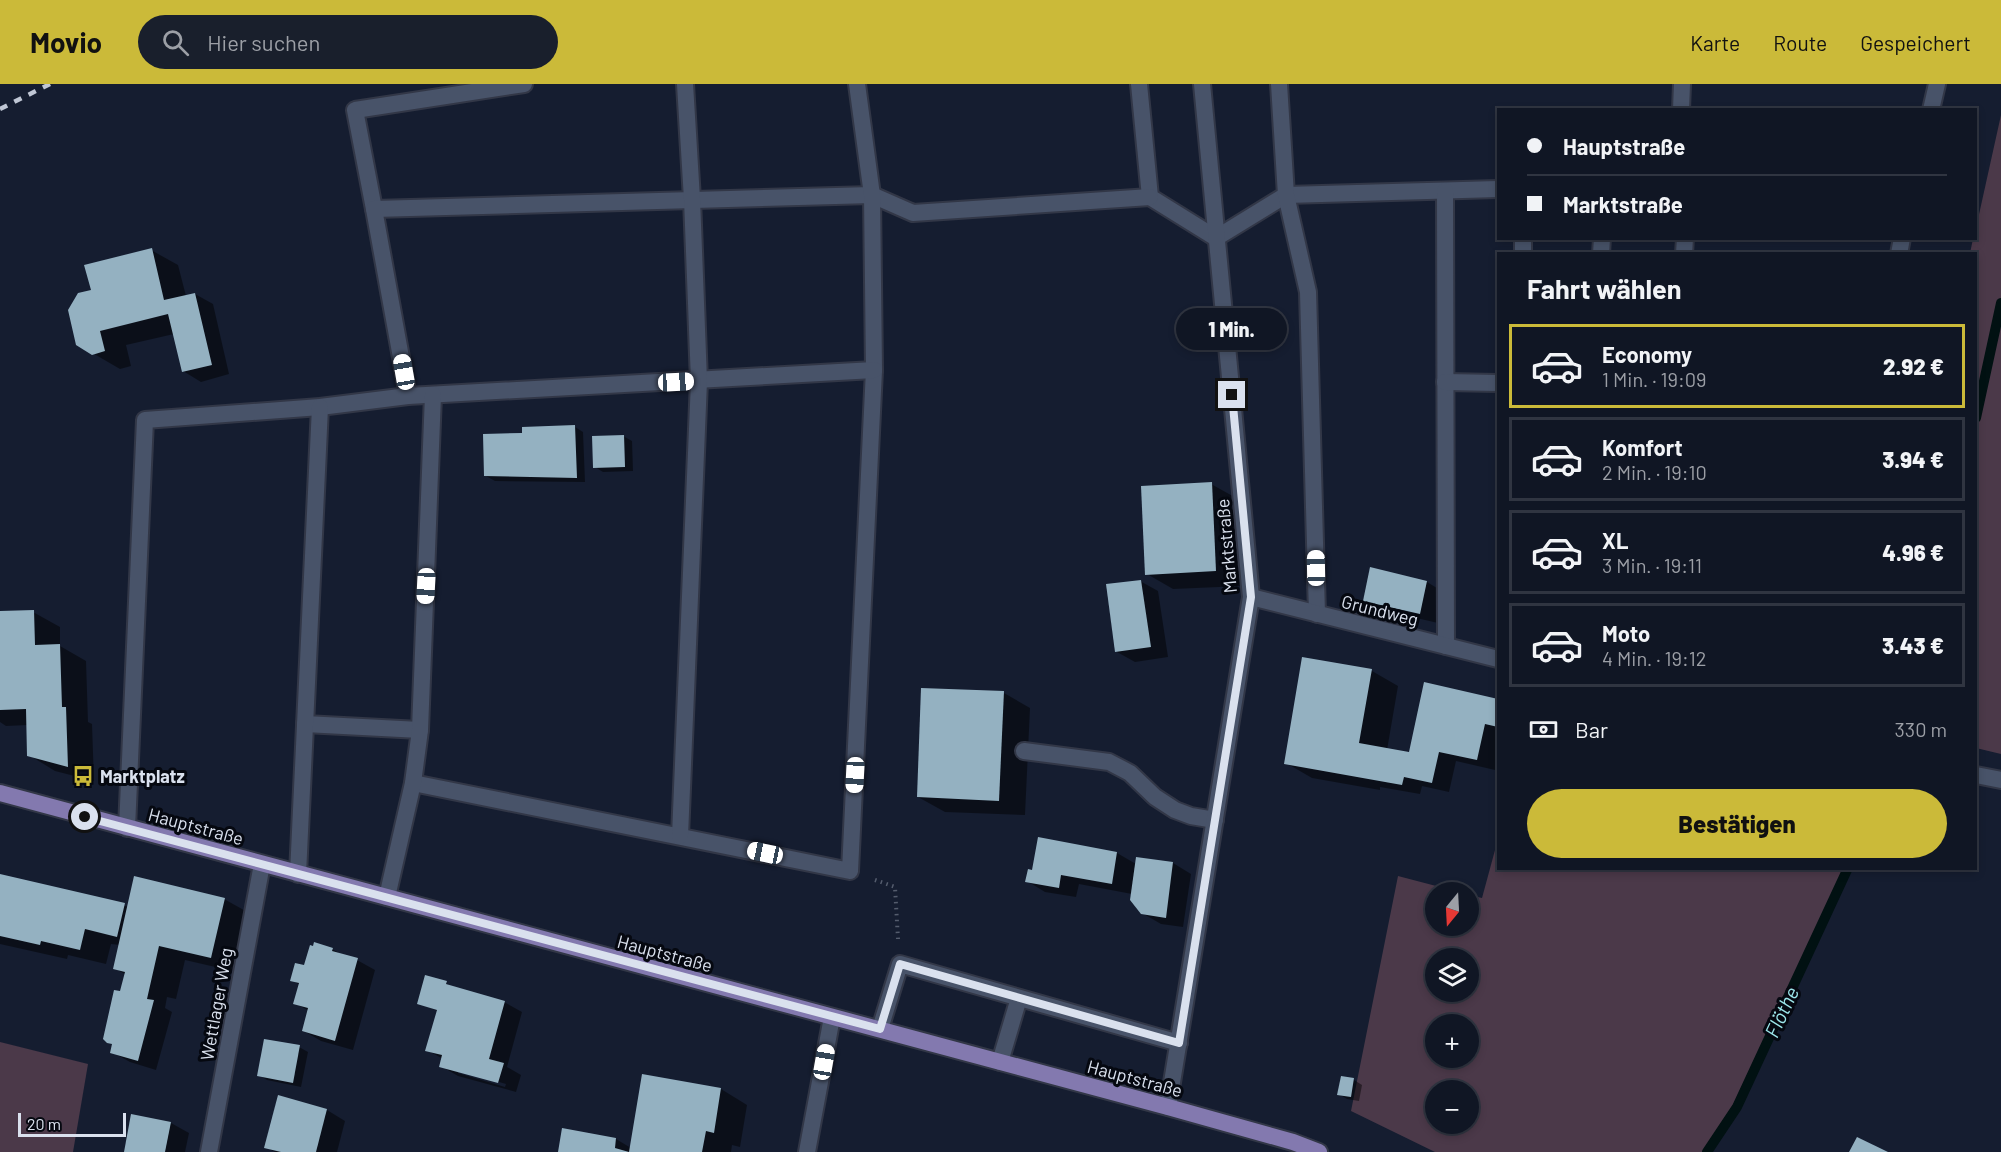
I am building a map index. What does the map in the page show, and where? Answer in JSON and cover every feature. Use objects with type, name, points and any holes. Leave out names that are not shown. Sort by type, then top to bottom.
[{"type":"main road","name":"Hauptstraße","points":[[0,794],[1168,1107],[1293,1147],[1319,1152]]},
{"type":"street","points":[[408,396],[355,110],[524,84]]},
{"type":"street","points":[[680,836],[699,381],[685,84]]},
{"type":"street","points":[[413,783],[850,871],[874,370],[872,195],[857,84]]},
{"type":"street","points":[[1139,84],[1150,197]]},
{"type":"street","name":"Marktstraße","points":[[1168,1107],[1251,597],[1202,84]]},
{"type":"street","points":[[1279,84],[1286,195],[1308,292],[1317,614]]},
{"type":"street","points":[[1681,108],[1682,84]]},
{"type":"street","points":[[1931,108],[1937,84]]},
{"type":"street","points":[[374,209],[872,195],[913,213],[1150,197],[1216,238],[1286,195],[1497,189]]},
{"type":"street","points":[[1445,191],[1446,646]]},
{"type":"street","points":[[127,828],[145,420],[320,407],[408,396],[874,370]]},
{"type":"street","points":[[1445,382],[1497,383]]},
{"type":"street","points":[[387,897],[413,783],[420,730],[433,395]]},
{"type":"street","points":[[298,874],[320,407]]},
{"type":"street","name":"Grundweg","points":[[1251,597],[1497,659]]},
{"type":"street","points":[[305,724],[420,730]]},
{"type":"street","points":[[1024,751],[1109,762],[1130,773],[1155,797],[1175,810],[1191,816],[1215,819]]},
{"type":"street","points":[[1977,775],[2001,780]]},
{"type":"street","name":"Wettlager Weg","points":[[209,1152],[262,864]]},
{"type":"street","points":[[880,1029],[900,964],[1179,1043]]},
{"type":"street","points":[[1000,1062],[1019,998]]},
{"type":"street","points":[[807,1152],[832,1017]]},
{"type":"path","points":[[850,871],[895,887],[900,964]]},
{"type":"shaded area","points":[[2001,115],[2001,754],[1977,748],[1977,252],[1970,252],[1973,240],[1977,240],[1977,223]]},
{"type":"shaded area","points":[[1497,843],[1497,870],[1844,870],[1733,1105],[1702,1152],[1435,1152],[1351,1111],[1398,876],[1425,883],[1425,936],[1479,936],[1479,897],[1482,898]]},
{"type":"shaded area","points":[[0,1042],[88,1064],[73,1152],[0,1152]]},
{"type":"building","points":[[152,248],[164,300],[195,293],[212,365],[182,372],[168,314],[100,331],[105,351],[92,355],[76,345],[68,310],[78,293],[91,290],[84,265]]},
{"type":"building","points":[[575,425],[577,478],[484,476],[483,434],[522,433],[522,427]]},
{"type":"building","points":[[624,435],[625,467],[593,468],[592,436]]},
{"type":"building","points":[[1212,482],[1216,571],[1145,575],[1141,486]]},
{"type":"building","points":[[1370,567],[1427,581],[1420,614],[1363,601]]},
{"type":"building","points":[[1141,580],[1151,647],[1115,652],[1106,584]]},
{"type":"building","points":[[34,610],[35,645],[60,644],[62,707],[66,707],[68,767],[27,756],[26,709],[0,710],[0,611]]},
{"type":"building","points":[[1302,657],[1372,669],[1359,743],[1409,752],[1424,682],[1497,699],[1497,727],[1485,724],[1477,760],[1439,752],[1432,783],[1404,777],[1402,785],[1284,764]]},
{"type":"building","points":[[921,688],[1004,691],[999,801],[917,797]]},
{"type":"building","points":[[1038,837],[1117,852],[1112,884],[1061,875],[1059,888],[1025,882],[1028,869],[1032,870]]},
{"type":"building","points":[[1136,857],[1173,862],[1166,918],[1141,914],[1130,900]]},
{"type":"building","points":[[0,874],[125,903],[117,937],[85,929],[80,950],[41,941],[40,945],[0,936]]},
{"type":"building","points":[[134,876],[225,898],[211,958],[159,946],[147,999],[154,1000],[138,1061],[110,1053],[112,1044],[103,1039],[114,990],[120,991],[125,972],[113,969]]},
{"type":"building","points":[[314,942],[333,948],[332,951],[358,958],[335,1041],[302,1031],[308,1008],[293,1004],[299,983],[290,981],[295,963],[304,965],[310,945],[313,946]]},
{"type":"building","points":[[425,975],[447,981],[446,984],[505,1001],[489,1059],[504,1063],[498,1083],[439,1067],[442,1055],[425,1051],[437,1010],[417,1004]]},
{"type":"building","points":[[264,1039],[300,1045],[293,1083],[257,1076]]},
{"type":"building","points":[[642,1074],[721,1088],[714,1133],[706,1131],[702,1152],[629,1152]]},
{"type":"building","points":[[1341,1076],[1354,1078],[1351,1097],[1337,1095]]},
{"type":"building","points":[[278,1095],[327,1109],[316,1152],[281,1152],[264,1148]]},
{"type":"building","points":[[131,1114],[171,1122],[165,1152],[124,1152]]},
{"type":"building","points":[[562,1128],[616,1138],[615,1148],[629,1152],[558,1152]]},
{"type":"building","points":[[1857,1137],[1888,1152],[1849,1152]]},
{"type":"waterway","name":"Flöthe","points":[[1977,413],[2001,303]]},
{"type":"waterway","name":"Flöthe","points":[[1707,1152],[1737,1107],[1847,870]]},
{"type":"railway","points":[[0,109],[50,84]]},
{"type":"place","name":"Marktplatz","points":[[83,776]]},
{"type":"route","points":[[85,817],[880,1029],[900,964],[1179,1043],[1251,597],[1232,395]]}]
